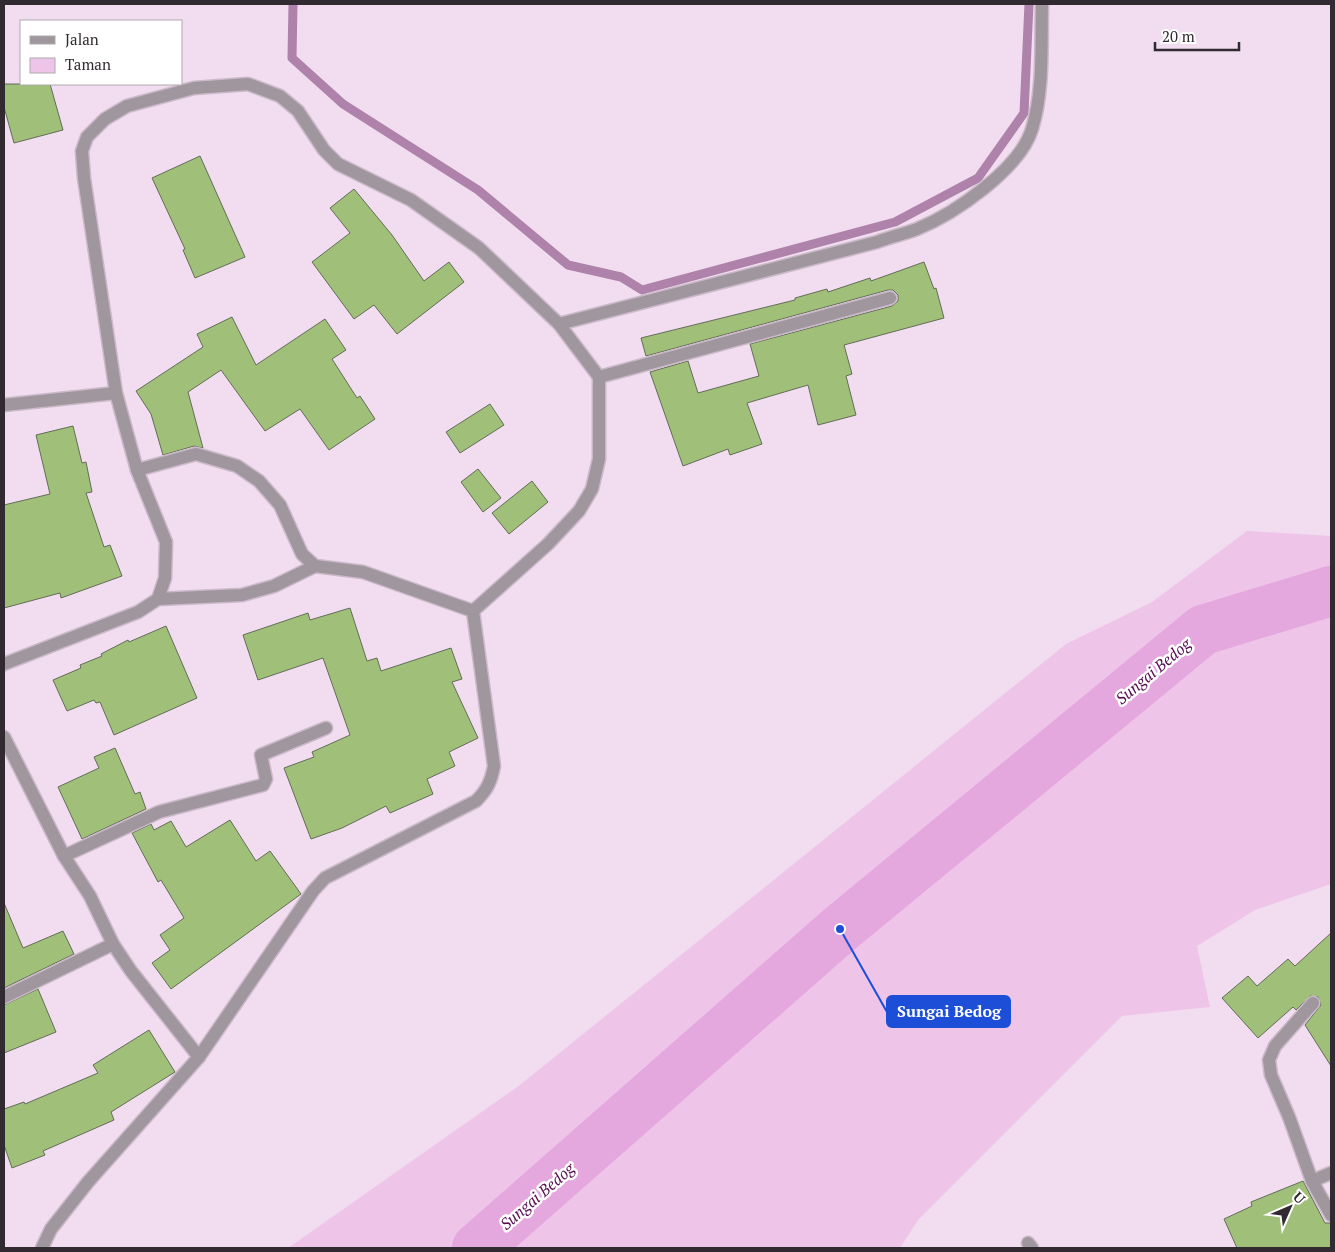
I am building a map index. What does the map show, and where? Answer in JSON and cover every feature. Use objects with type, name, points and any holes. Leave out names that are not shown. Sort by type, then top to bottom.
[{"type":"street","points":[[559,324],[877,242],[918,228],[955,208],[1010,166],[1025,147],[1036,110],[1042,4]]},
{"type":"street","points":[[158,600],[165,578],[166,542],[137,470],[116,393],[84,178],[82,151],[87,137],[105,119],[127,106],[194,88],[248,84],[280,96],[298,111],[324,150],[338,164],[411,200],[479,248],[559,324],[599,377],[600,459],[592,489],[579,511],[548,544],[473,610]]},
{"type":"street","points":[[599,377],[890,298]]},
{"type":"street","points":[[4,405],[116,393]]},
{"type":"street","points":[[137,470],[196,454],[236,466],[259,480],[280,505],[302,554],[315,566]]},
{"type":"street","points":[[4,664],[138,612],[158,600],[242,595],[274,586],[315,566],[363,572],[473,610]]},
{"type":"street","points":[[42,1248],[51,1229],[88,1182],[199,1057],[313,891],[325,878],[476,801],[486,792],[491,782],[494,766],[473,610]]},
{"type":"street","points":[[64,856],[159,812],[263,784],[266,779],[261,755],[326,728]]},
{"type":"street","points":[[4,737],[64,856],[90,896],[112,944],[199,1057]]},
{"type":"street","points":[[4,996],[112,944]]},
{"type":"street","points":[[1312,1003],[1275,1046],[1269,1060],[1270,1074],[1289,1117],[1312,1181],[1331,1215]]},
{"type":"street","points":[[1312,1181],[1331,1173]]},
{"type":"green space","points":[[1247,531],[1331,536],[1331,884],[1255,910],[1197,946],[1210,1007],[1122,1016],[918,1220],[900,1248],[288,1248],[520,1085],[1066,644],[1152,602]]},
{"type":"building","points":[[4,84],[50,85],[63,130],[14,143],[4,107]]},
{"type":"building","points":[[200,156],[245,257],[195,278],[183,250],[185,249],[152,178]]},
{"type":"building","points":[[354,189],[392,235],[424,281],[449,262],[464,282],[397,334],[374,305],[354,319],[312,262],[350,233],[330,208]]},
{"type":"building","points":[[924,262],[934,289],[936,288],[944,318],[844,345],[852,374],[846,376],[856,415],[818,425],[808,385],[747,403],[762,444],[730,455],[728,449],[683,466],[650,372],[688,361],[698,393],[759,376],[750,344],[892,306],[898,301],[898,295],[893,290],[888,290],[646,356],[641,338],[795,300],[795,298],[827,289],[828,292],[870,278],[871,281]]},
{"type":"building","points":[[232,317],[256,365],[325,319],[346,350],[332,359],[357,398],[360,396],[375,419],[329,450],[300,409],[265,431],[221,370],[188,392],[203,448],[194,446],[163,455],[151,414],[136,391],[203,347],[197,334]]},
{"type":"building","points":[[490,404],[504,425],[460,453],[446,432]]},
{"type":"building","points":[[73,426],[82,463],[86,462],[92,492],[86,493],[104,547],[110,545],[122,576],[61,598],[60,593],[4,608],[4,505],[50,494],[36,435]]},
{"type":"building","points":[[478,469],[501,498],[483,512],[461,482]]},
{"type":"building","points":[[532,481],[548,502],[509,534],[492,513]]},
{"type":"building","points":[[350,608],[367,661],[377,658],[381,671],[451,648],[462,679],[452,682],[478,738],[449,752],[455,766],[427,779],[433,794],[390,813],[386,806],[342,828],[311,839],[284,768],[314,757],[312,752],[350,735],[323,658],[258,680],[243,635],[308,613],[310,620]]},
{"type":"building","points":[[166,626],[197,698],[114,735],[100,702],[96,703],[94,700],[67,711],[53,680],[81,668],[80,665],[102,656],[101,654],[128,640],[129,642]]},
{"type":"building","points":[[115,748],[135,794],[140,792],[146,809],[82,839],[58,787],[99,768],[94,757]]},
{"type":"building","points":[[230,820],[256,861],[270,851],[301,894],[171,989],[152,963],[170,950],[160,935],[184,918],[161,880],[158,882],[132,833],[151,824],[154,830],[171,821],[186,847]]},
{"type":"building","points":[[4,903],[23,948],[63,931],[74,954],[4,988]]},
{"type":"building","points":[[1331,933],[1331,1066],[1305,1025],[1321,1005],[1318,997],[1310,996],[1296,1010],[1293,1007],[1258,1038],[1222,998],[1248,976],[1257,986],[1288,959],[1295,966]]},
{"type":"building","points":[[38,989],[56,1032],[4,1053],[4,1005]]},
{"type":"building","points":[[149,1030],[175,1072],[111,1112],[114,1120],[43,1151],[45,1155],[12,1168],[4,1145],[4,1109],[24,1102],[25,1104],[98,1073],[93,1065]]},
{"type":"building","points":[[1303,1181],[1325,1223],[1331,1223],[1331,1248],[1237,1248],[1224,1219],[1252,1206],[1251,1202]]},
{"type":"waterway","points":[[293,4],[292,58],[343,104],[478,190],[568,265],[621,277],[642,290],[895,222],[978,178],[1024,113],[1029,4]]},
{"type":"waterway","name":"Sungai Bedog","points":[[477,1248],[840,929],[1203,630],[1331,591]]},
{"type":"place","name":"Sungai Bedog","points":[[840,929]]}]
